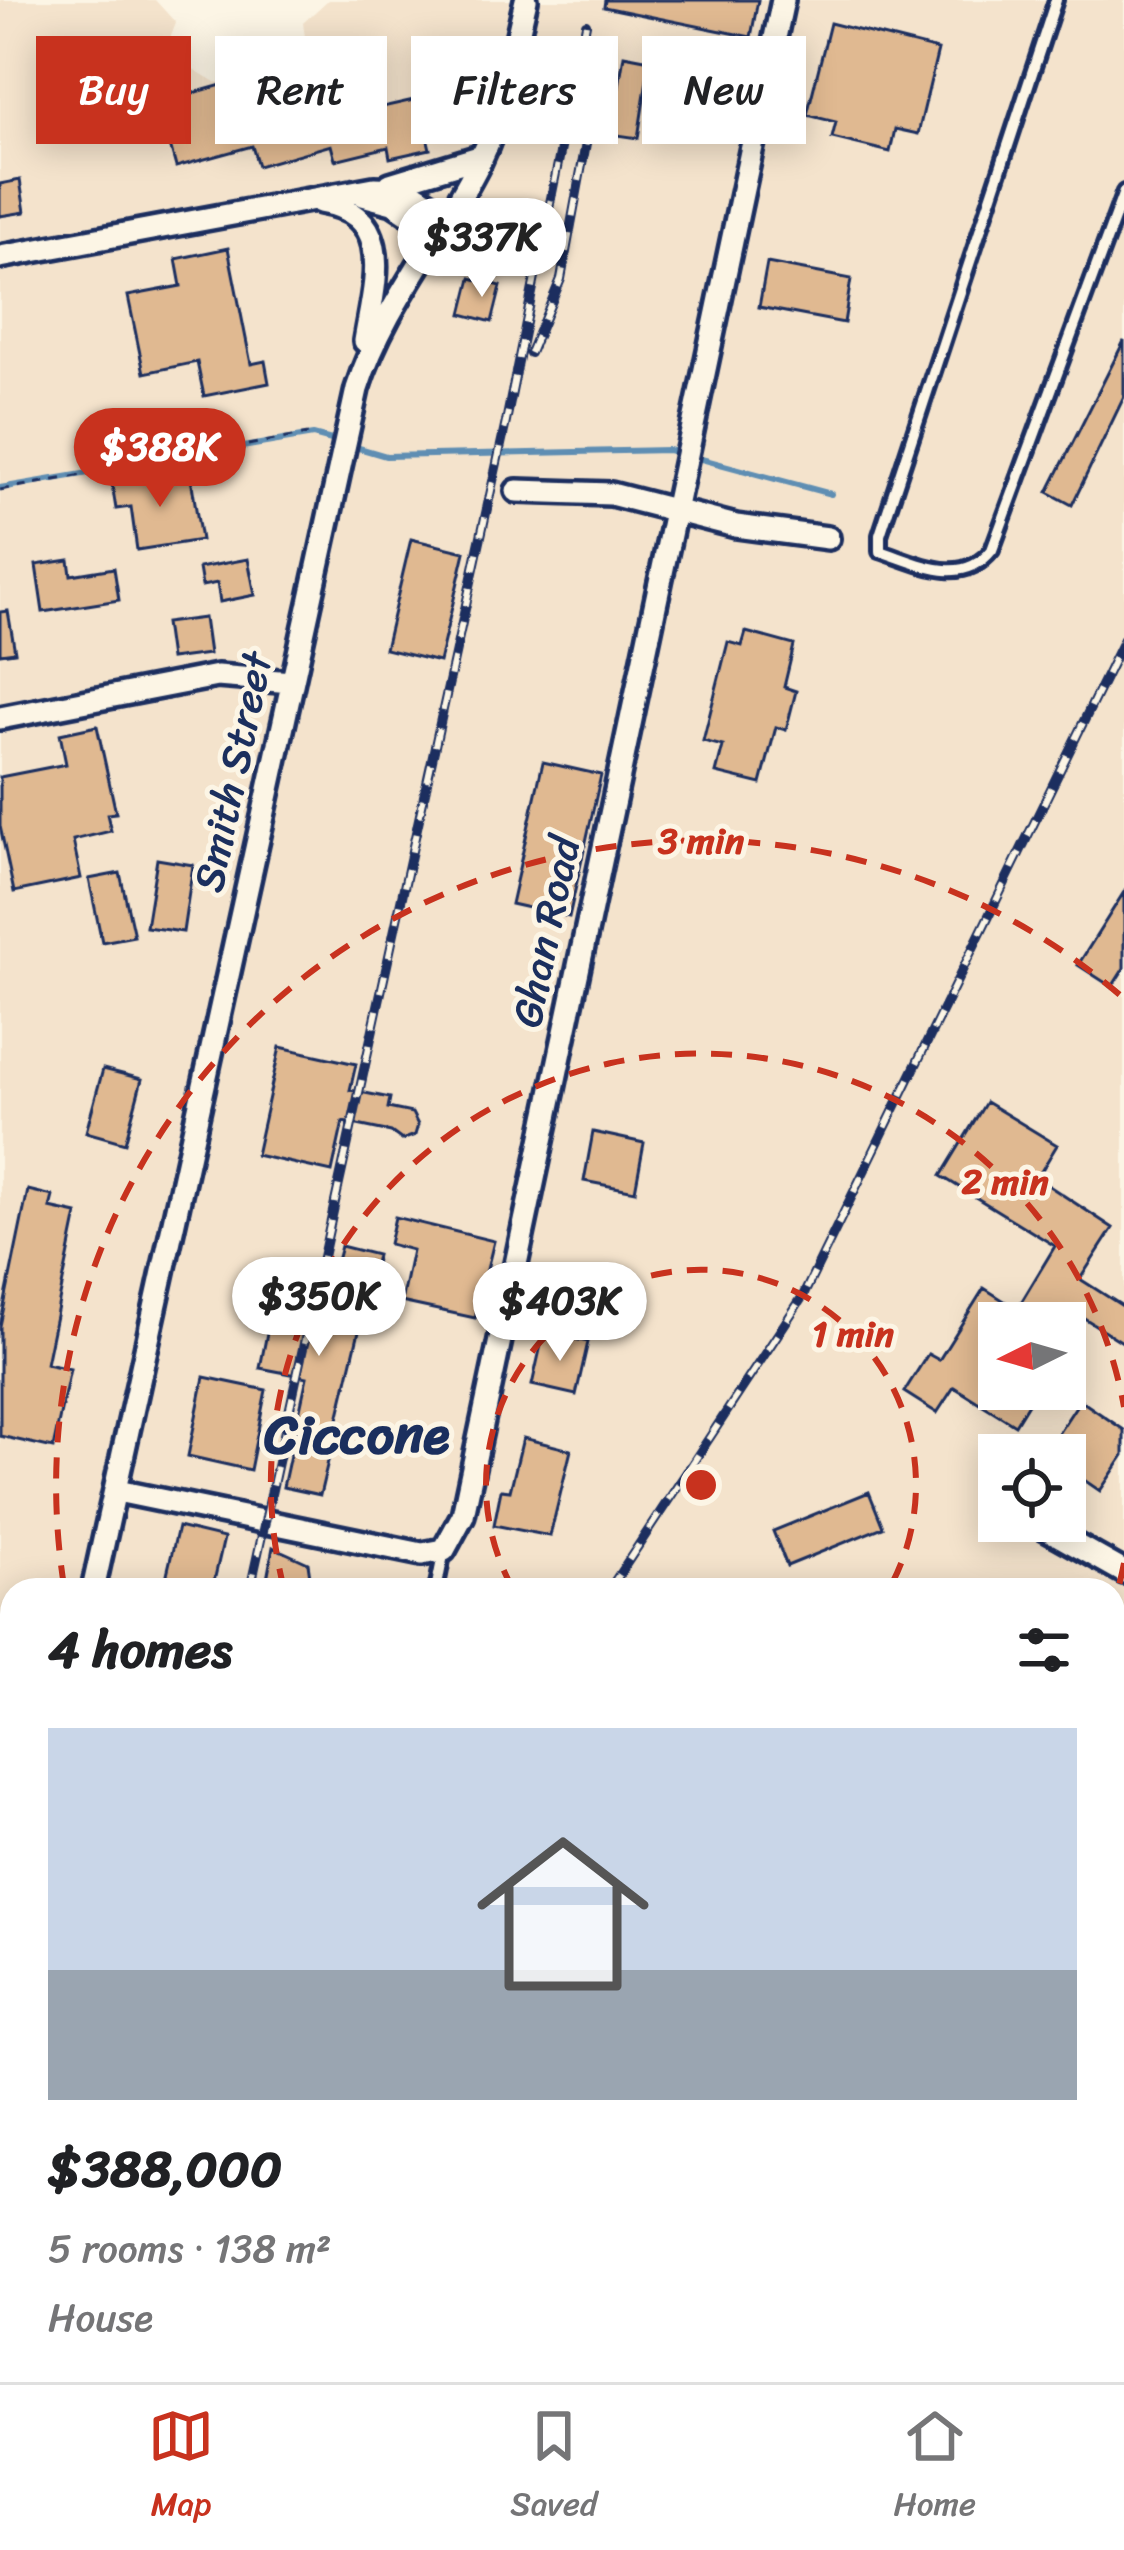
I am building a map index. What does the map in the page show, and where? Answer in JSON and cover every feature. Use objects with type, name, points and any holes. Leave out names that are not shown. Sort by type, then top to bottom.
[{"type":"street","name":"Smith Street","points":[[96,1578],[357,389],[376,332],[482,156],[500,110],[526,0]]},
{"type":"street","name":"Ghan Road","points":[[444,1550],[463,1515],[783,0]]},
{"type":"street","points":[[0,257],[333,196],[447,171],[482,156]]},
{"type":"street","points":[[333,196],[382,198],[444,225]]},
{"type":"street","points":[[333,196],[356,213],[374,241],[357,389]]},
{"type":"street","points":[[517,491],[610,494],[674,513],[828,538]]},
{"type":"street","points":[[0,718],[217,676],[292,682]]},
{"type":"street","points":[[117,1491],[402,1552],[444,1550]]},
{"type":"street","points":[[1071,1542],[1124,1572]]},
{"type":"lane","points":[[1056,0],[880,536],[880,551],[956,572],[982,563],[992,550],[1124,191]]},
{"type":"lane","points":[[438,1578],[444,1550]]},
{"type":"path","points":[[0,490],[308,434]]},
{"type":"shaded area","points":[[0,0],[155,0],[176,23],[171,36],[36,36],[36,144],[191,144],[191,68],[215,82],[215,144],[387,144],[387,36],[305,36],[303,23],[328,0],[1124,0],[1124,1578],[0,1578]]},
{"type":"building","points":[[605,0],[758,0],[751,36],[604,7]]},
{"type":"building","points":[[830,23],[938,50],[918,134],[895,129],[890,152],[832,138],[836,122],[807,115]]},
{"type":"building","points":[[624,55],[642,58],[638,138],[618,135]]},
{"type":"building","points":[[215,87],[215,144],[387,144],[387,106],[411,101],[411,144],[429,144],[430,149],[390,158],[388,147],[335,160],[331,145],[258,166],[252,146],[176,167],[170,144],[191,144],[191,94]]},
{"type":"building","points":[[20,180],[25,212],[0,216],[0,184]]},
{"type":"building","points":[[228,248],[251,364],[265,361],[269,383],[204,396],[197,362],[144,373],[128,296],[181,286],[176,259]]},
{"type":"building","points":[[767,263],[851,279],[844,323],[759,307]]},
{"type":"building","points":[[471,278],[501,286],[492,322],[462,314]]},
{"type":"building","points":[[1124,341],[1124,397],[1072,505],[1048,492]]},
{"type":"building","points":[[190,472],[201,540],[137,550],[131,507],[116,509],[112,484]]},
{"type":"building","points":[[411,539],[465,552],[439,662],[385,649]]},
{"type":"building","points":[[248,559],[255,595],[220,602],[217,583],[202,586],[199,568]]},
{"type":"building","points":[[69,560],[71,575],[114,568],[119,600],[43,612],[36,565]]},
{"type":"building","points":[[8,611],[15,652],[0,654],[0,612]]},
{"type":"building","points":[[204,618],[209,654],[170,659],[165,623]]},
{"type":"building","points":[[746,632],[794,645],[784,687],[796,691],[786,730],[776,727],[761,784],[716,773],[723,746],[703,741],[728,642],[742,646]]},
{"type":"building","points":[[97,726],[116,813],[107,814],[111,831],[73,840],[81,878],[14,892],[0,826],[0,777],[66,764],[60,734]]},
{"type":"building","points":[[543,762],[601,775],[569,917],[511,904]]},
{"type":"building","points":[[157,859],[193,865],[183,932],[146,927]]},
{"type":"building","points":[[120,873],[134,936],[102,942],[89,879]]},
{"type":"building","points":[[1124,892],[1124,968],[1112,987],[1078,965]]},
{"type":"building","points":[[280,1047],[356,1064],[350,1090],[390,1098],[388,1108],[412,1113],[418,1125],[415,1135],[402,1140],[391,1132],[343,1122],[332,1172],[256,1155]]},
{"type":"building","points":[[103,1069],[142,1079],[125,1143],[86,1132]]},
{"type":"building","points":[[986,1102],[1057,1145],[1037,1178],[1113,1228],[1080,1279],[1124,1307],[1124,1343],[1086,1319],[1086,1302],[1021,1302],[1055,1246],[941,1176]]},
{"type":"building","points":[[593,1132],[644,1143],[635,1191],[584,1181]]},
{"type":"building","points":[[28,1190],[53,1196],[50,1208],[77,1214],[46,1364],[70,1369],[53,1448],[0,1436],[0,1326]]},
{"type":"building","points":[[395,1217],[494,1241],[475,1318],[401,1302],[412,1250],[389,1244]]},
{"type":"building","points":[[341,1246],[377,1255],[320,1495],[283,1487],[307,1377],[260,1368],[276,1288],[327,1298]]},
{"type":"building","points":[[984,1288],[1006,1302],[978,1302],[978,1402],[954,1387],[937,1413],[904,1392],[928,1354],[939,1360]]},
{"type":"building","points":[[544,1332],[588,1342],[576,1395],[532,1385]]},
{"type":"building","points":[[204,1377],[266,1390],[250,1470],[188,1456]]},
{"type":"building","points":[[1086,1404],[1124,1430],[1124,1455],[1100,1491],[1086,1481],[1086,1434],[1058,1434],[1073,1410],[1086,1410]]},
{"type":"building","points":[[991,1410],[1024,1410],[1015,1425]]},
{"type":"building","points":[[523,1438],[571,1450],[550,1536],[494,1525],[501,1490],[510,1491]]},
{"type":"building","points":[[869,1492],[883,1527],[787,1566],[773,1531]]},
{"type":"building","points":[[178,1527],[224,1538],[215,1578],[169,1578]]},
{"type":"building","points":[[273,1547],[308,1563],[310,1578],[267,1578]]},
{"type":"waterway","points":[[0,488],[313,435],[339,442]]},
{"type":"waterway","points":[[352,446],[386,456],[668,450],[831,494]]},
{"type":"railway","points":[[253,1578],[506,422],[586,24]]},
{"type":"railway","points":[[530,353],[561,279],[586,144]]},
{"type":"railway","points":[[617,1578],[803,1296],[1124,639]]},
{"type":"district","name":"Ciccone","points":[[357,1435]]}]
